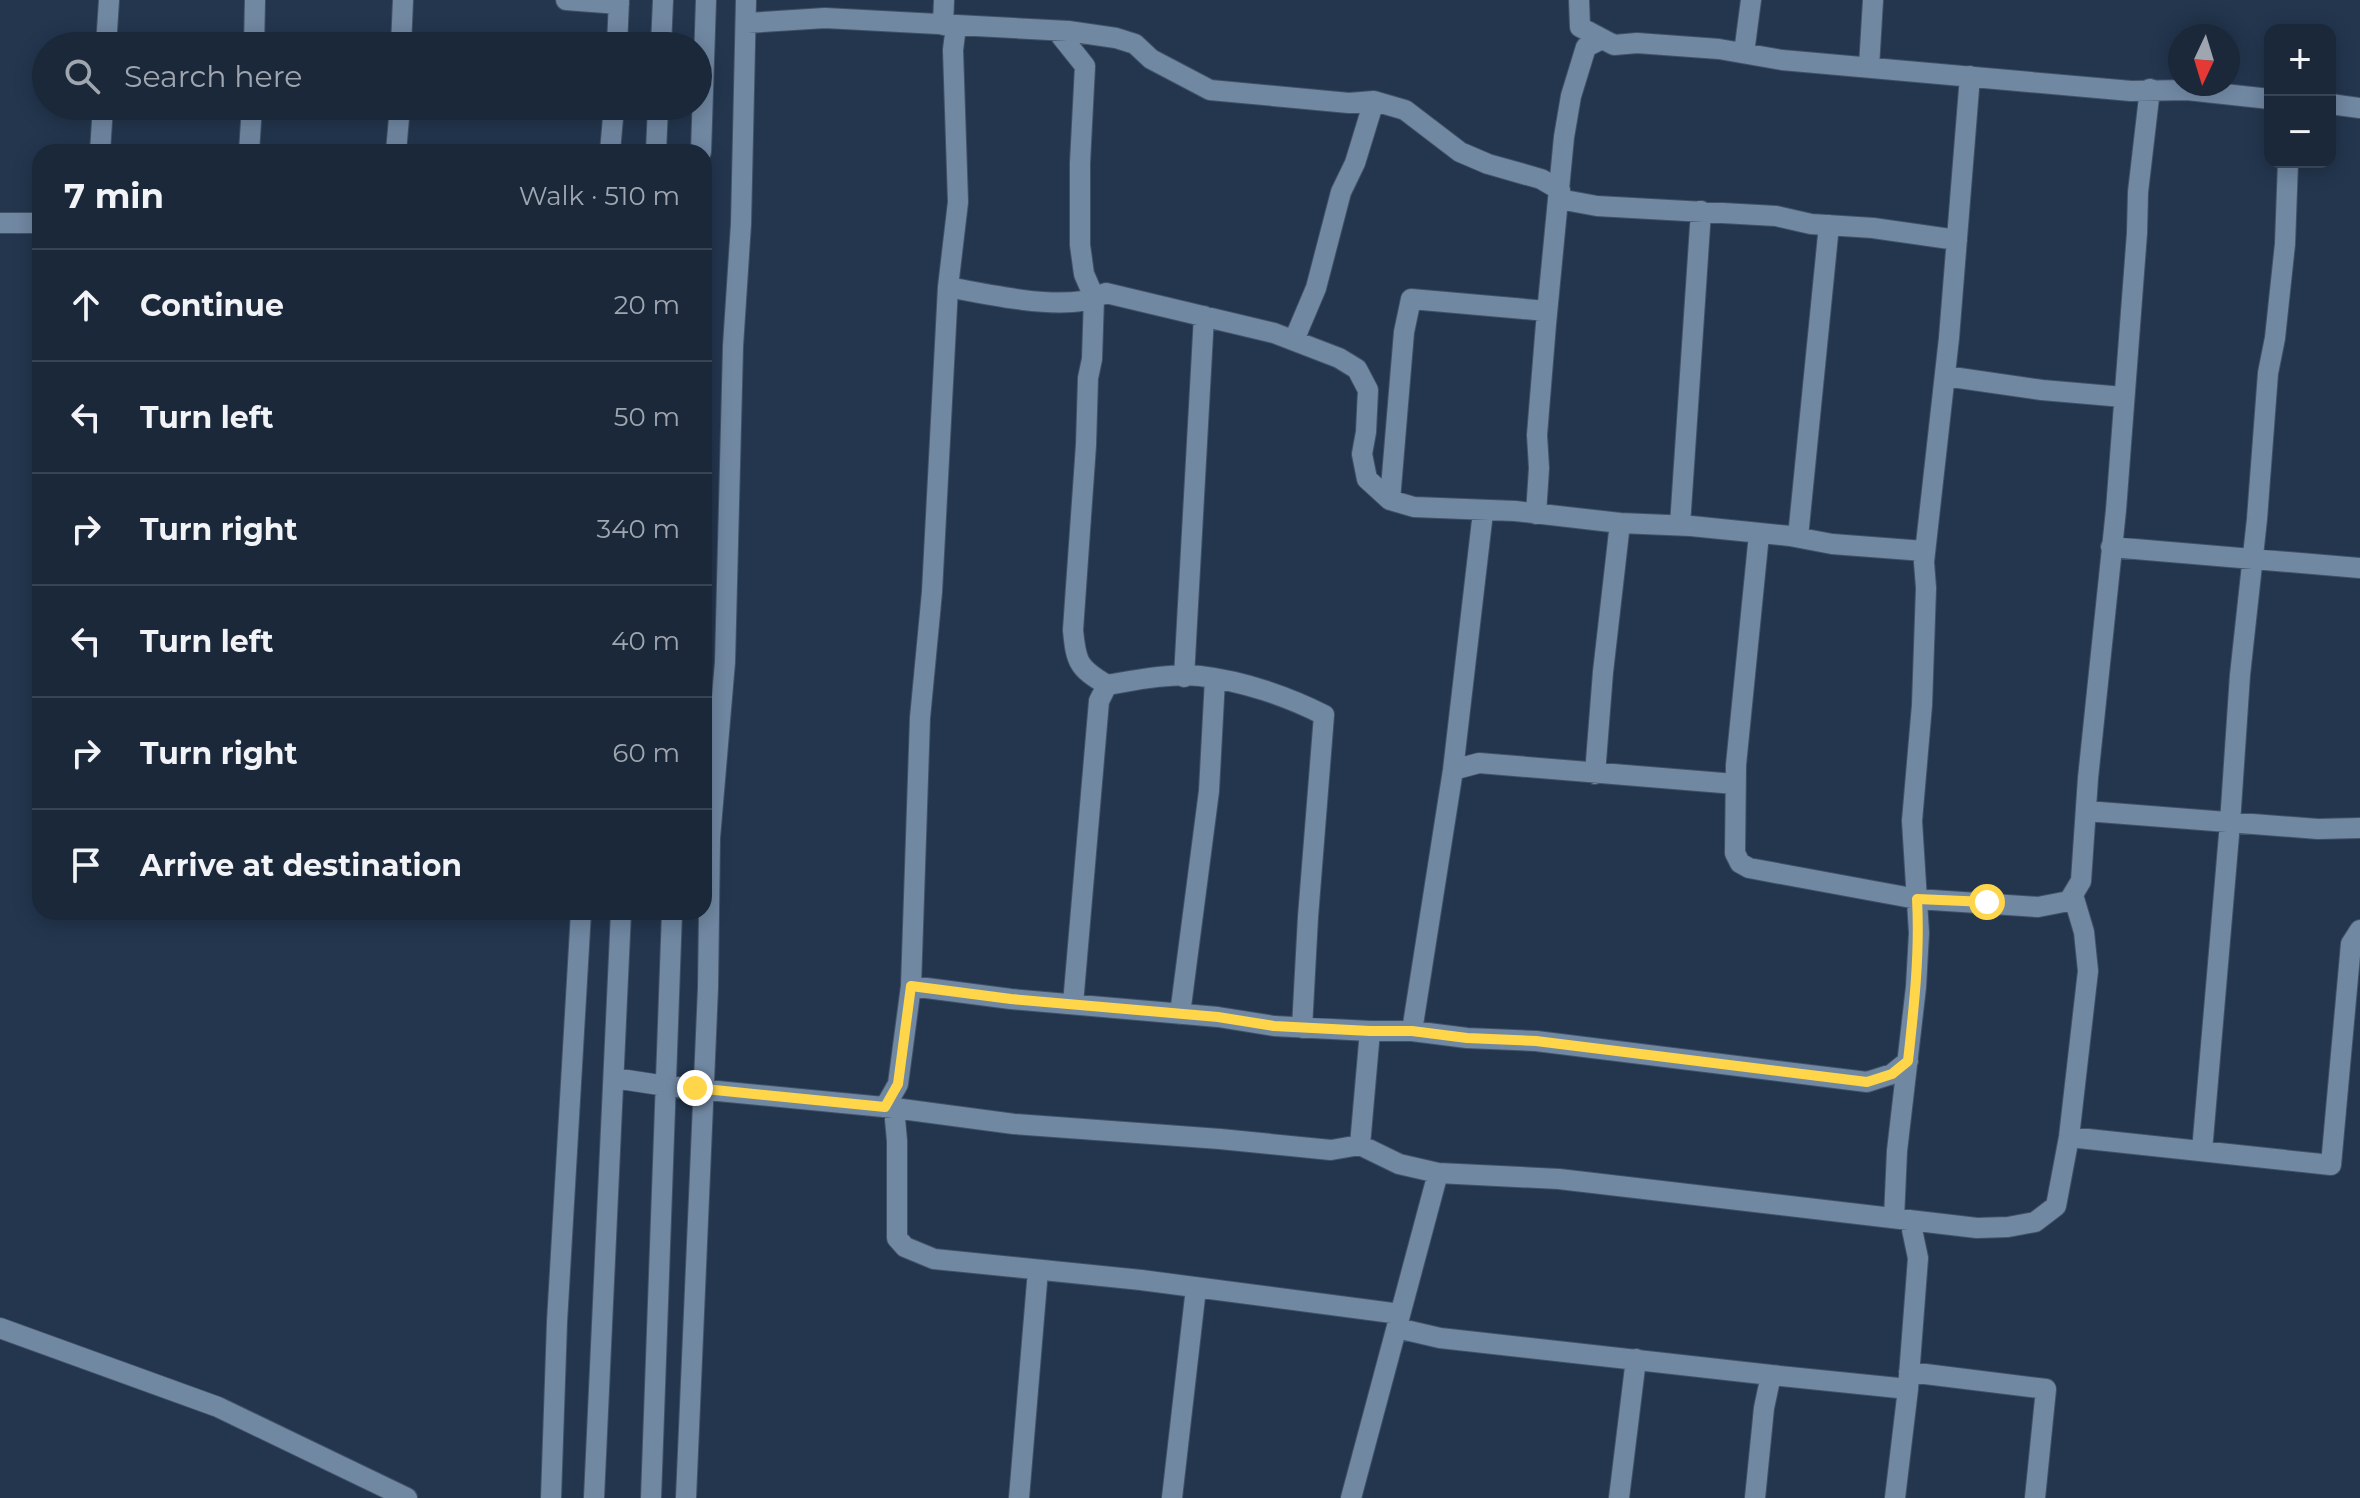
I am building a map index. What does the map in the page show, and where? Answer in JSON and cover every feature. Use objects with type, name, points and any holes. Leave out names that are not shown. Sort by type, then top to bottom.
[{"type":"street","points":[[107,32],[109,0]]},
{"type":"street","points":[[254,32],[255,0]]},
{"type":"street","points":[[402,32],[403,0]]},
{"type":"street","points":[[566,0],[619,2],[618,32]]},
{"type":"street","points":[[662,32],[663,0]]},
{"type":"street","points":[[705,32],[706,0]]},
{"type":"street","points":[[712,815],[725,662],[746,0]]},
{"type":"street","points":[[944,0],[953,50],[958,202],[948,287],[932,592],[920,718],[911,986],[898,1084],[890,1108],[897,1141],[897,1238],[905,1247],[934,1259],[1196,1288],[1398,1321],[1440,1338],[1771,1375],[2046,1389],[2035,1498]]},
{"type":"street","points":[[1579,0],[1580,27],[1614,45],[1637,43],[1744,53],[1782,60],[2131,91],[2150,89],[2264,98]]},
{"type":"street","points":[[1744,53],[1751,0]]},
{"type":"street","points":[[1869,67],[1873,0]]},
{"type":"street","points":[[747,23],[825,18],[1057,31],[1116,38],[1135,44],[1151,59],[1210,90],[1349,103],[1374,101],[1405,110],[1460,152],[1488,164],[1541,179],[1559,195],[1597,206],[1776,216],[1957,240]]},
{"type":"street","points":[[1057,31],[1085,66],[1080,245],[1084,274],[1094,297],[1073,630],[1076,658],[1085,672],[1107,685],[1184,677],[1215,679],[1304,705],[1324,715],[1302,1028]]},
{"type":"street","points":[[1536,514],[1539,468],[1537,435],[1547,311],[1571,96],[1586,47],[1602,39]]},
{"type":"street","points":[[1895,1498],[1918,1258],[1902,1219],[1897,1151],[1917,973],[1917,899],[1912,821],[1922,690],[1924,551],[1937,460],[1970,76]]},
{"type":"street","points":[[1759,534],[1735,784],[1735,853],[1740,863],[1749,868],[1917,899],[2038,907],[2069,901],[2081,881],[2138,192],[2150,89]]},
{"type":"street","points":[[1294,340],[1316,288],[1341,192],[1355,163],[1374,101]]},
{"type":"street","points":[[2336,105],[2360,108]]},
{"type":"street","points":[[101,144],[102,120]]},
{"type":"street","points":[[250,144],[251,120]]},
{"type":"street","points":[[397,144],[399,120]]},
{"type":"street","points":[[611,144],[613,120]]},
{"type":"street","points":[[656,144],[657,120]]},
{"type":"street","points":[[701,144],[702,120]]},
{"type":"street","points":[[2202,1151],[2268,373],[2285,244],[2288,168]]},
{"type":"street","points":[[1680,525],[1701,211]]},
{"type":"street","points":[[0,223],[32,223]]},
{"type":"street","points":[[1798,537],[1829,225]]},
{"type":"street","points":[[948,287],[1012,298],[1082,301],[1106,293],[1294,340],[1339,358],[1357,369],[1368,390],[1362,454],[1367,479],[1390,500],[1414,507],[1680,525],[1798,537],[1832,544],[1924,551]]},
{"type":"street","points":[[1390,500],[1404,332],[1411,299],[1547,311]]},
{"type":"street","points":[[1184,677],[1204,316]]},
{"type":"street","points":[[1945,376],[2042,390],[2123,397]]},
{"type":"street","points":[[1412,1031],[1453,770],[1483,512]]},
{"type":"street","points":[[1595,774],[1620,523]]},
{"type":"street","points":[[2111,547],[2360,568]]},
{"type":"street","points":[[1180,1014],[1209,791],[1215,679]]},
{"type":"street","points":[[1073,1004],[1099,701],[1107,685]]},
{"type":"street","points":[[1453,770],[1479,763],[1735,784]]},
{"type":"street","points":[[2086,811],[2318,829],[2360,828]]},
{"type":"street","points":[[614,1078],[1014,1124],[1220,1139],[1293,1148],[1331,1150],[1360,1145],[1399,1164],[1438,1173],[1588,1182],[1977,1228],[2008,1227],[2035,1222],[2056,1206],[2069,1137],[2088,971],[2084,932],[2073,895]]},
{"type":"street","points":[[551,1498],[558,1309],[581,920]]},
{"type":"street","points":[[594,1498],[621,920]]},
{"type":"street","points":[[651,1498],[672,920]]},
{"type":"street","points":[[686,1498],[704,1089],[708,920]]},
{"type":"street","points":[[2069,1137],[2331,1165],[2351,944],[2360,930]]},
{"type":"street","points":[[911,986],[1302,1028],[1412,1031],[1467,1038],[1536,1041],[1867,1082],[1892,1074],[1908,1061]]},
{"type":"street","points":[[1360,1145],[1370,1031]]},
{"type":"street","points":[[1351,1498],[1438,1173]]},
{"type":"street","points":[[1019,1498],[1038,1270]]},
{"type":"street","points":[[1172,1498],[1196,1288]]},
{"type":"street","points":[[0,1328],[218,1407],[407,1498]]},
{"type":"street","points":[[1619,1498],[1636,1359]]},
{"type":"street","points":[[1755,1498],[1764,1408],[1771,1375]]},
{"type":"route","points":[[695,1088],[885,1107],[898,1084],[911,986],[1011,999],[1218,1017],[1274,1026],[1412,1031],[1467,1038],[1536,1041],[1867,1082],[1892,1074],[1908,1061],[1919,933],[1917,899],[1987,902]]}]
